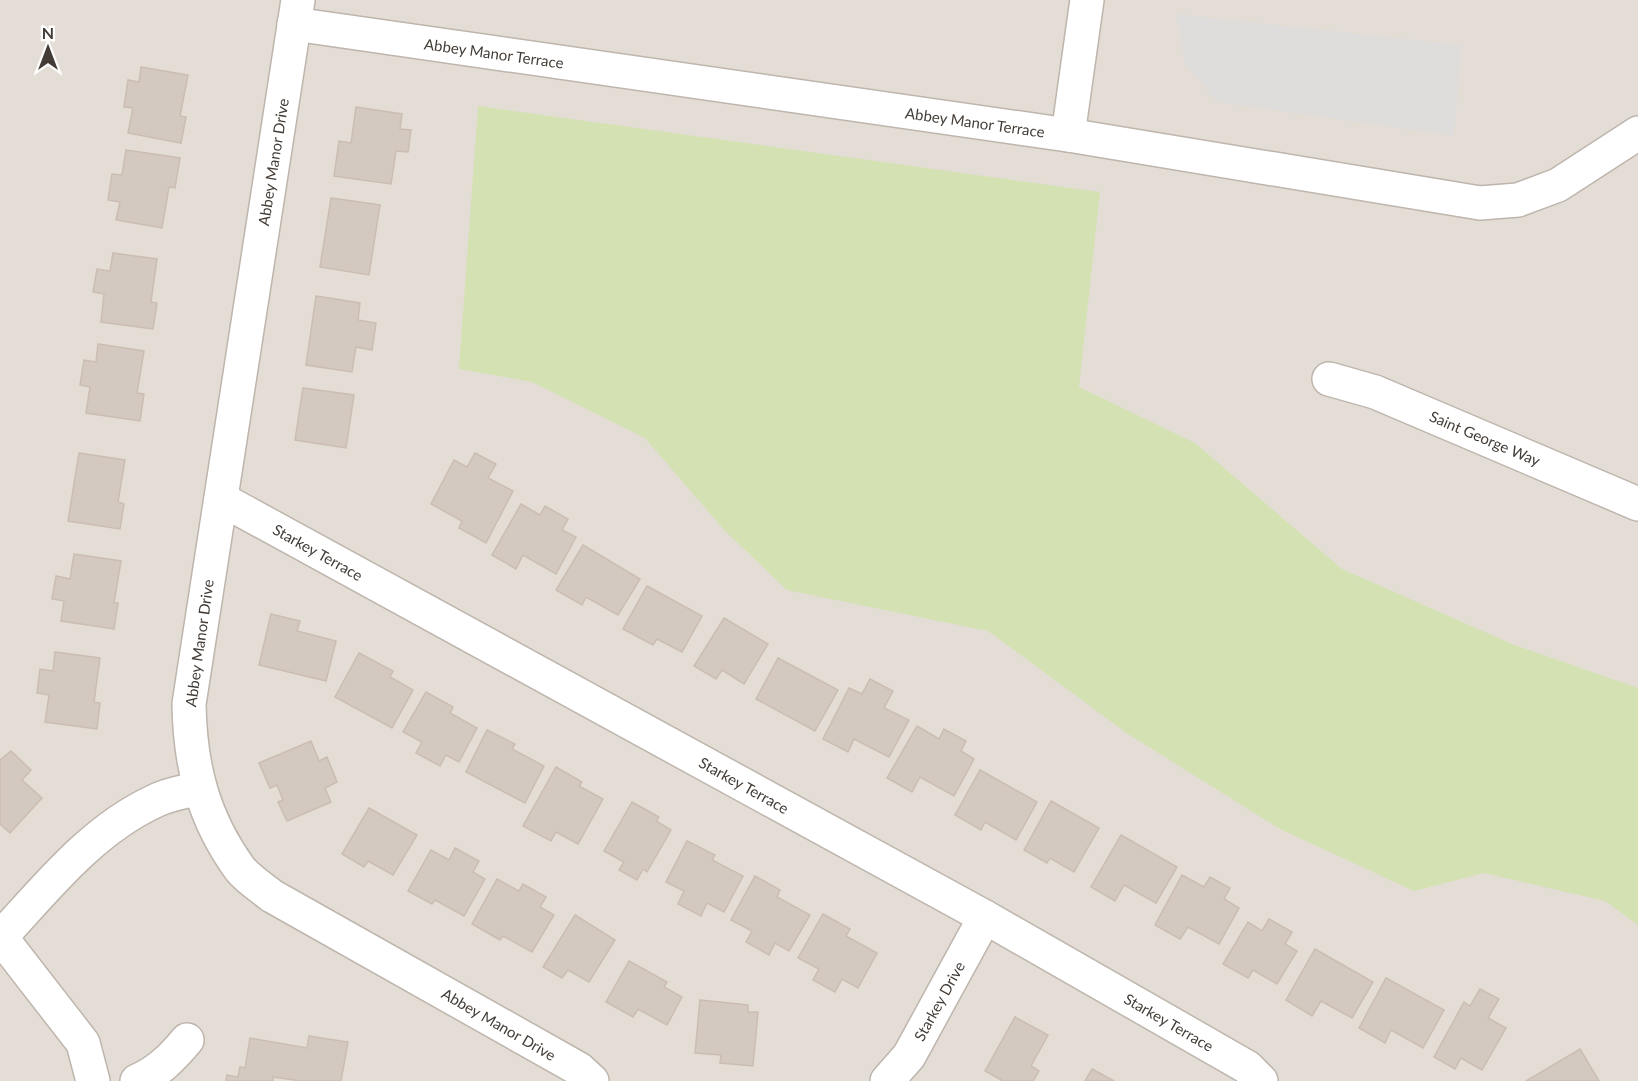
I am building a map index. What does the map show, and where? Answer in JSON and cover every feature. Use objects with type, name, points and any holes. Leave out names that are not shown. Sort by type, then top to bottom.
[{"type":"street","points":[[1068,135],[1087,0]]},
{"type":"street","name":"Abbey Manor Terrace","points":[[296,12],[1480,203],[1518,200],[1558,185],[1638,133]]},
{"type":"street","name":"Abbey Manor Drive","points":[[296,12],[189,704],[190,746],[199,788],[218,832],[242,871],[272,896],[579,1069],[592,1081]]},
{"type":"street","name":"Saint George Way","points":[[1329,379],[1375,392],[1638,504]]},
{"type":"street","name":"Starkey Terrace","points":[[221,499],[986,917],[1247,1066],[1261,1081]]},
{"type":"street","points":[[93,1081],[82,1043],[1,936],[76,856],[115,824],[157,800],[199,788]]},
{"type":"street","name":"Starkey Drive","points":[[887,1081],[909,1056],[986,917]]},
{"type":"street","points":[[137,1081],[151,1075],[170,1060],[187,1040]]},
{"type":"shaded area","points":[[0,0],[1638,0],[1638,1081],[0,1081]]},
{"type":"shaded area","points":[[1176,14],[1462,45],[1454,136],[1217,102],[1185,64]]},
{"type":"green space","points":[[478,106],[1100,192],[1079,387],[1195,443],[1342,569],[1512,644],[1638,688],[1638,925],[1605,901],[1484,873],[1414,891],[1280,829],[1128,734],[988,631],[787,590],[725,531],[645,438],[532,382],[459,369]]},
{"type":"building","points":[[141,67],[188,75],[180,116],[186,117],[181,143],[128,133],[133,108],[124,107],[128,80],[139,82]]},
{"type":"building","points":[[356,107],[402,114],[400,129],[411,130],[408,152],[396,151],[391,184],[334,176],[339,141],[351,143]]},
{"type":"building","points":[[126,150],[180,158],[175,188],[169,187],[162,228],[116,220],[120,202],[108,200],[112,174],[122,175]]},
{"type":"building","points":[[331,198],[380,205],[369,275],[320,267]]},
{"type":"building","points":[[113,253],[157,259],[151,302],[157,303],[153,329],[101,322],[104,294],[93,292],[97,269],[110,271]]},
{"type":"building","points":[[316,296],[360,303],[358,320],[376,323],[372,350],[356,347],[352,372],[306,365]]},
{"type":"building","points":[[98,344],[144,351],[137,393],[144,394],[140,421],[86,413],[90,387],[80,385],[84,360],[96,362]]},
{"type":"building","points":[[303,388],[354,395],[346,448],[295,440]]},
{"type":"building","points":[[79,453],[125,460],[118,502],[124,504],[120,529],[68,521]]},
{"type":"building","points":[[475,453],[496,464],[488,478],[513,491],[486,543],[459,528],[462,521],[431,504],[454,460],[467,467]]},
{"type":"building","points":[[521,504],[540,515],[545,506],[568,519],[562,530],[576,537],[556,574],[523,555],[516,569],[492,555]]},
{"type":"building","points":[[583,545],[640,579],[618,615],[586,597],[582,605],[556,590]]},
{"type":"building","points":[[74,554],[121,561],[114,603],[118,603],[114,629],[61,621],[64,601],[52,599],[56,576],[70,579]]},
{"type":"building","points":[[647,586],[702,616],[682,652],[657,639],[653,645],[623,629]]},
{"type":"building","points":[[271,614],[300,621],[297,631],[336,641],[326,681],[259,665]]},
{"type":"building","points":[[724,618],[768,644],[744,684],[722,670],[716,679],[694,666]]},
{"type":"building","points":[[55,652],[100,658],[94,702],[100,703],[97,729],[45,722],[49,695],[37,693],[40,669],[53,671]]},
{"type":"building","points":[[359,653],[393,671],[390,677],[413,690],[392,728],[335,697]]},
{"type":"building","points":[[778,658],[838,690],[815,731],[756,699]]},
{"type":"building","points":[[870,679],[893,691],[884,708],[909,720],[889,757],[854,739],[848,752],[823,739],[849,688],[862,694]]},
{"type":"building","points":[[426,692],[453,707],[450,713],[477,728],[459,762],[446,755],[440,766],[416,753],[422,742],[403,732]]},
{"type":"building","points":[[917,726],[939,739],[944,729],[966,741],[961,751],[974,759],[954,796],[920,777],[912,792],[887,778]]},
{"type":"building","points":[[487,730],[515,744],[512,749],[544,766],[525,803],[466,772]]},
{"type":"building","points":[[311,741],[319,761],[327,757],[337,782],[325,788],[331,802],[287,821],[278,802],[283,800],[277,785],[270,788],[259,763]]},
{"type":"building","points":[[11,751],[31,770],[22,780],[42,798],[10,833],[0,824],[0,760]]},
{"type":"building","points":[[556,767],[582,782],[579,786],[603,799],[578,844],[556,832],[551,841],[523,826]]},
{"type":"building","points":[[980,770],[1037,802],[1016,840],[985,822],[981,830],[955,815]]},
{"type":"building","points":[[1051,801],[1099,828],[1074,872],[1050,858],[1047,863],[1024,850]]},
{"type":"building","points":[[632,802],[659,817],[656,821],[671,830],[647,872],[643,869],[637,880],[619,870],[624,862],[604,851]]},
{"type":"building","points":[[369,808],[417,835],[393,875],[368,861],[364,867],[342,854]]},
{"type":"building","points":[[1121,835],[1177,867],[1156,903],[1124,885],[1115,901],[1091,887]]},
{"type":"building","points":[[687,841],[715,855],[712,860],[743,876],[724,912],[707,903],[701,916],[678,904],[684,891],[666,882]]},
{"type":"building","points":[[455,848],[479,861],[473,872],[485,879],[464,916],[435,900],[432,904],[408,891],[431,850],[449,860]]},
{"type":"building","points":[[1182,875],[1204,887],[1210,877],[1230,888],[1224,899],[1239,908],[1219,944],[1188,927],[1180,939],[1155,925]]},
{"type":"building","points":[[755,876],[780,890],[777,897],[810,915],[789,951],[775,943],[769,955],[746,942],[752,931],[731,920]]},
{"type":"building","points":[[497,879],[519,891],[523,884],[546,897],[540,907],[554,915],[532,952],[503,936],[500,940],[472,924]]},
{"type":"building","points":[[823,914],[850,929],[846,936],[877,953],[858,988],[842,979],[835,992],[813,980],[819,969],[798,958]]},
{"type":"building","points":[[575,915],[615,940],[589,982],[568,970],[562,978],[543,967]]},
{"type":"building","points":[[1269,919],[1292,932],[1285,944],[1297,951],[1277,984],[1253,970],[1248,978],[1223,964],[1248,922],[1262,931]]},
{"type":"building","points":[[1315,949],[1373,982],[1352,1018],[1321,1001],[1312,1016],[1286,1000]]},
{"type":"building","points":[[629,961],[667,982],[664,987],[682,997],[667,1025],[638,1009],[633,1017],[606,1002]]},
{"type":"building","points":[[1386,978],[1444,1010],[1423,1048],[1391,1030],[1385,1043],[1359,1028]]},
{"type":"building","points":[[1480,989],[1499,999],[1488,1018],[1506,1028],[1482,1070],[1461,1058],[1455,1069],[1434,1057],[1464,1002],[1470,1006]]},
{"type":"building","points":[[700,1000],[748,1005],[748,1012],[758,1012],[753,1066],[720,1063],[721,1055],[695,1053]]},
{"type":"building","points":[[1015,1017],[1048,1035],[1031,1066],[1039,1071],[1033,1081],[1003,1081],[985,1071]]},
{"type":"building","points":[[309,1036],[348,1042],[341,1081],[301,1081],[273,1077],[273,1081],[226,1081],[227,1075],[238,1077],[240,1067],[245,1068],[250,1038],[307,1048]]},
{"type":"building","points":[[1580,1049],[1599,1081],[1526,1081]]},
{"type":"building","points":[[1092,1069],[1114,1081],[1085,1081]]}]
